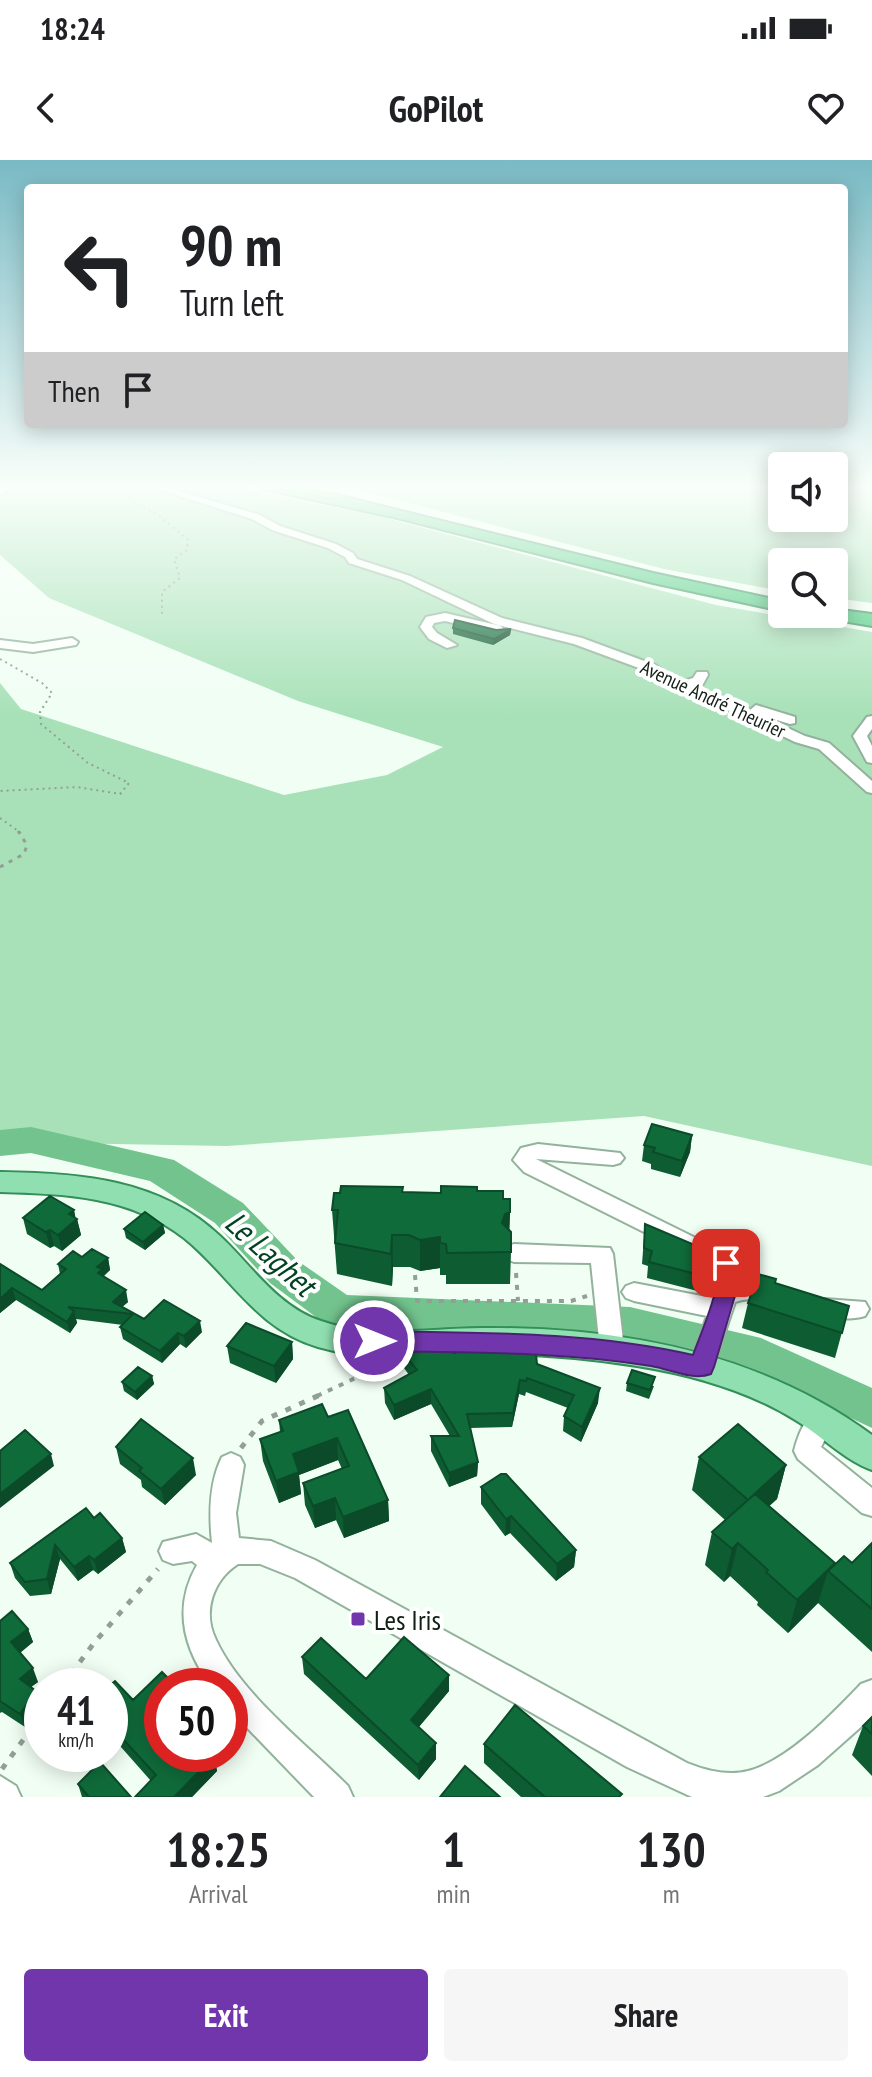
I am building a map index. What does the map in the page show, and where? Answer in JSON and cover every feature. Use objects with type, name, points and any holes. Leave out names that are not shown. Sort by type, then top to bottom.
[{"type":"highway","points":[[583,562],[768,603]]},
{"type":"highway","points":[[611,562],[768,595]]},
{"type":"highway","points":[[848,609],[872,612]]},
{"type":"highway","points":[[848,616],[872,620]]},
{"type":"main road","points":[[0,1182],[85,1185],[156,1205],[196,1231],[275,1313],[296,1327],[318,1334],[362,1341],[612,1344],[703,1362],[823,1418],[872,1455]]},
{"type":"street","name":"Avenue André Theurier","points":[[357,562],[406,578],[484,615],[651,668],[779,731],[830,750],[836,759],[872,789]]},
{"type":"street","points":[[451,645],[433,636],[426,627],[430,620],[445,617],[532,636],[559,637]]},
{"type":"street","points":[[0,644],[33,648],[72,642]]},
{"type":"street","points":[[640,654],[664,667],[691,689]]},
{"type":"street","points":[[656,683],[677,695],[691,689],[702,675]]},
{"type":"street","points":[[712,699],[790,720]]},
{"type":"street","points":[[872,720],[860,736],[872,760]]},
{"type":"street","points":[[830,750],[872,760]]},
{"type":"street","points":[[613,1158],[538,1151],[528,1153],[524,1160],[532,1167],[726,1263],[730,1272],[703,1362]]},
{"type":"street","points":[[514,1253],[602,1254],[612,1344]]},
{"type":"street","points":[[634,1292],[720,1308],[752,1287],[798,1305],[857,1309]]},
{"type":"street","points":[[823,1418],[810,1439],[807,1451],[872,1504]]},
{"type":"street","points":[[221,1559],[222,1513],[237,1454]]},
{"type":"street","points":[[173,1551],[196,1547],[221,1559]]},
{"type":"street","points":[[337,1797],[242,1698],[203,1648],[196,1608],[205,1575],[221,1559],[260,1550],[305,1569],[690,1788],[732,1789],[754,1784],[804,1757],[828,1739],[872,1695]]},
{"type":"street","points":[[0,1792],[5,1797]]},
{"type":"path","points":[[162,615],[160,593],[165,584],[180,578],[175,562]]},
{"type":"path","points":[[0,659],[11,668],[48,686],[52,693],[38,717],[41,724],[88,763],[129,783],[120,794],[77,787],[0,791]]},
{"type":"path","points":[[0,818],[21,833],[27,845],[24,854],[0,867]]},
{"type":"path","points":[[514,1253],[518,1301]]},
{"type":"path","points":[[415,1275],[417,1301],[571,1301],[606,1295]]},
{"type":"path","points":[[237,1454],[262,1421],[362,1375]]},
{"type":"path","points":[[75,1668],[173,1551]]},
{"type":"path","points":[[0,1772],[24,1739]]},
{"type":"green space","points":[[8,562],[554,562],[716,605],[768,614],[768,628],[848,628],[872,632],[872,1166],[644,1116],[227,1146],[0,1142],[0,683],[21,709],[284,795],[387,775],[443,747],[298,701],[49,598]]},
{"type":"green space","points":[[638,562],[768,562],[768,588],[664,569]]},
{"type":"green space","points":[[848,562],[872,562],[872,603],[848,600]]},
{"type":"building","points":[[455,620],[496,630],[511,629],[494,639],[453,628]]},
{"type":"building","points":[[652,1124],[692,1135],[682,1161],[653,1152],[655,1148],[644,1145]]},
{"type":"building","points":[[341,1186],[403,1187],[402,1192],[441,1193],[441,1186],[503,1191],[503,1199],[510,1199],[510,1212],[505,1214],[502,1223],[511,1232],[511,1252],[447,1253],[446,1244],[440,1243],[440,1237],[420,1240],[409,1235],[392,1235],[391,1254],[335,1243],[338,1210],[332,1210],[334,1193],[340,1193]]},
{"type":"building","points":[[50,1196],[74,1210],[69,1214],[77,1219],[58,1235],[50,1230],[46,1232],[23,1218]]},
{"type":"building","points":[[145,1212],[163,1225],[143,1242],[124,1229]]},
{"type":"building","points":[[645,1224],[716,1254],[712,1278],[649,1262],[652,1251],[644,1248]]},
{"type":"building","points":[[92,1249],[108,1258],[97,1267],[102,1269],[98,1273],[126,1290],[113,1302],[144,1319],[164,1300],[200,1321],[184,1336],[178,1333],[160,1351],[120,1327],[133,1314],[68,1307],[74,1311],[67,1322],[12,1288],[0,1299],[0,1264],[42,1290],[66,1269],[58,1264],[73,1251],[82,1257]]},
{"type":"building","points":[[758,1274],[776,1279],[775,1283],[849,1306],[842,1333],[748,1303]]},
{"type":"building","points":[[246,1323],[292,1342],[274,1366],[227,1346]]},
{"type":"building","points":[[494,1342],[535,1344],[537,1364],[600,1388],[582,1427],[564,1416],[574,1395],[527,1378],[526,1381],[520,1380],[513,1413],[467,1414],[478,1462],[449,1473],[431,1436],[459,1436],[431,1389],[394,1405],[384,1388],[417,1370],[403,1353],[448,1344],[454,1353]]},
{"type":"building","points":[[138,1367],[152,1376],[135,1392],[122,1382]]},
{"type":"building","points":[[632,1370],[655,1377],[650,1390],[627,1383]]},
{"type":"building","points":[[322,1404],[328,1417],[348,1410],[388,1500],[343,1517],[335,1498],[313,1506],[303,1483],[349,1466],[337,1438],[293,1454],[299,1472],[276,1481],[260,1439],[283,1431],[279,1420]]},
{"type":"building","points":[[141,1419],[193,1458],[161,1489],[116,1447]]},
{"type":"building","points":[[738,1424],[786,1465],[749,1499],[755,1494],[835,1563],[797,1600],[738,1543],[732,1549],[712,1532],[748,1500],[699,1457]]},
{"type":"building","points":[[25,1430],[51,1454],[0,1494],[0,1451]]},
{"type":"building","points":[[506,1474],[576,1550],[557,1564],[511,1516],[506,1519],[481,1487]]},
{"type":"building","points":[[86,1508],[94,1518],[100,1513],[122,1538],[94,1560],[89,1556],[74,1567],[55,1545],[47,1579],[25,1582],[10,1563]]},
{"type":"building","points":[[872,1543],[872,1609],[828,1571],[844,1556],[852,1563]]},
{"type":"building","points":[[12,1611],[28,1629],[11,1642],[33,1668],[24,1668],[24,1676],[20,1679],[24,1682],[24,1708],[20,1714],[0,1701],[0,1621]]},
{"type":"building","points":[[404,1637],[449,1675],[411,1720],[436,1743],[418,1765],[302,1657],[321,1638],[366,1679]]},
{"type":"building","points":[[144,1689],[144,1762],[128,1745],[128,1695],[133,1700]]},
{"type":"building","points":[[515,1705],[622,1794],[619,1797],[543,1797],[484,1744]]},
{"type":"building","points":[[872,1717],[872,1734],[863,1726]]},
{"type":"building","points":[[465,1766],[500,1797],[440,1797]]},
{"type":"building","points":[[90,1772],[109,1772],[131,1797],[89,1797],[78,1784]]},
{"type":"building","points":[[153,1772],[198,1772],[174,1797],[135,1797],[156,1775]]},
{"type":"waterway","name":"Le Laghet","points":[[0,1143],[31,1140],[161,1170],[229,1213],[284,1272],[339,1311],[630,1324],[761,1356],[872,1409]]},
{"type":"place","name":"Les Iris","points":[[358,1619]]},
{"type":"route","points":[[374,1341],[565,1344],[612,1349],[702,1367],[725,1296],[730,1272],[726,1263]]}]
